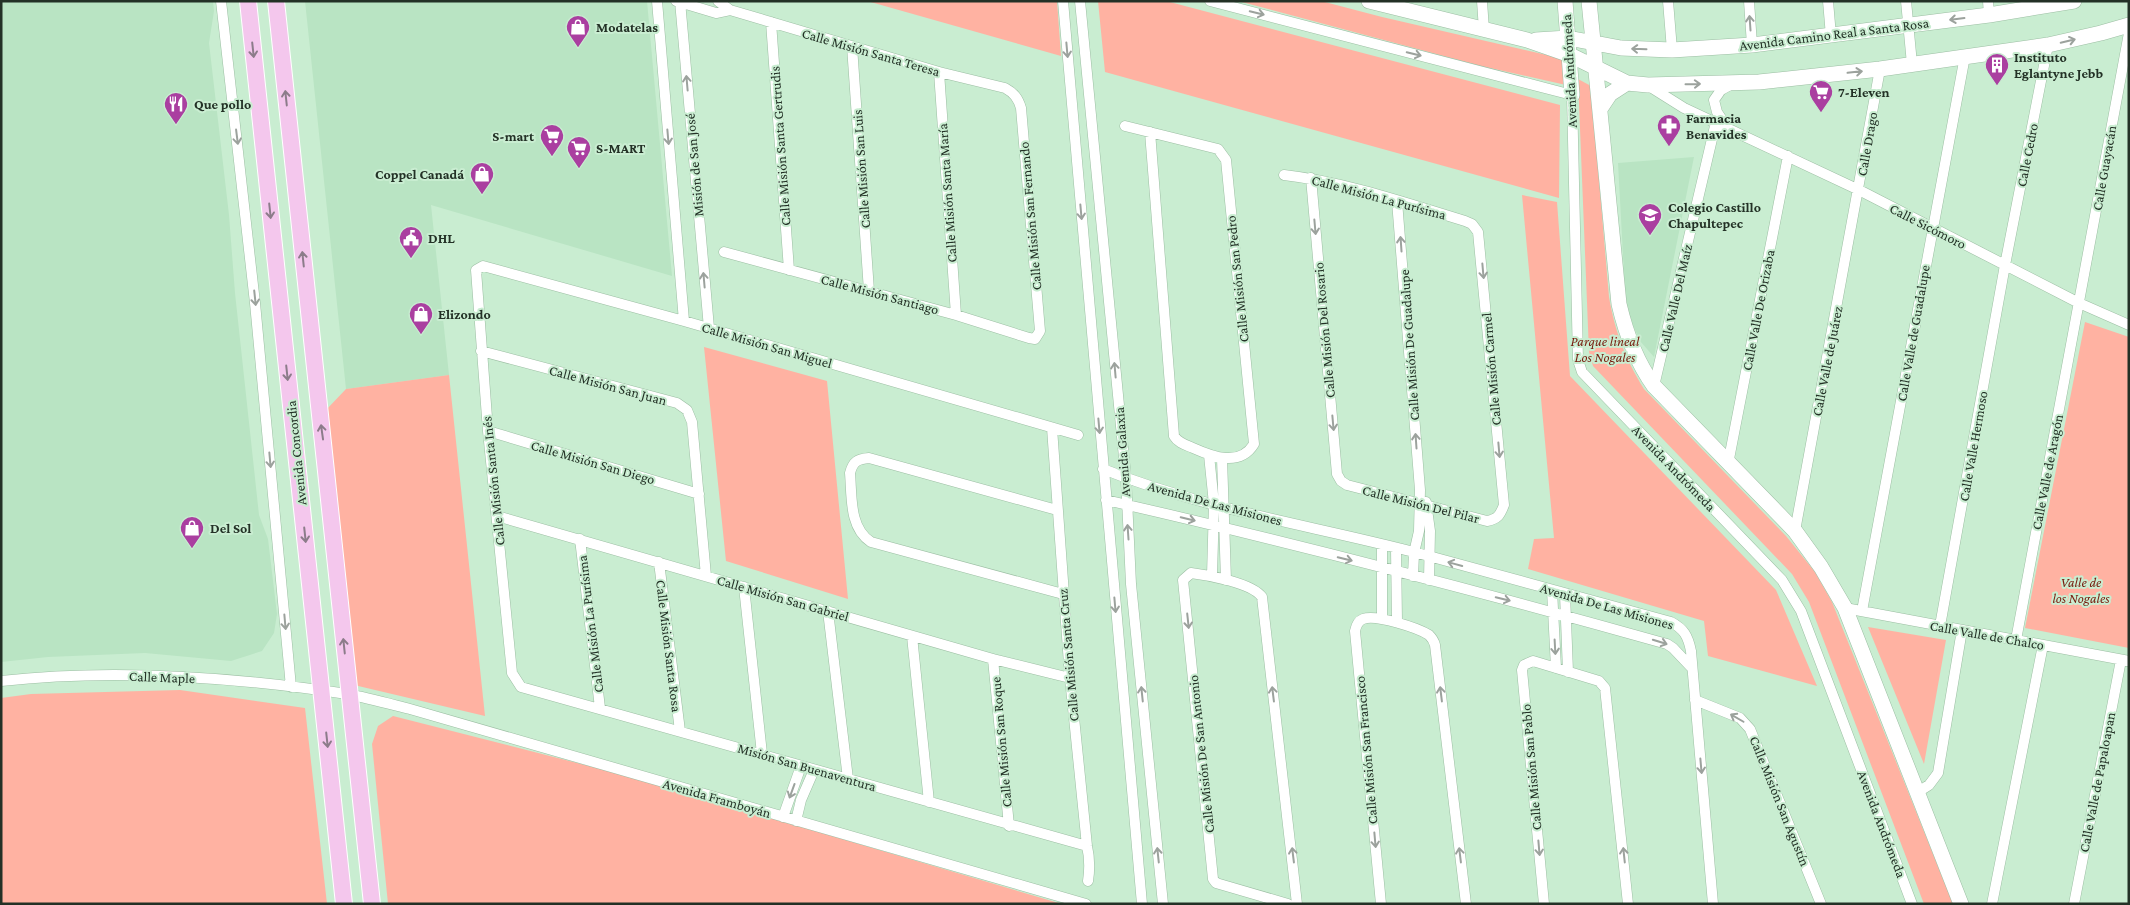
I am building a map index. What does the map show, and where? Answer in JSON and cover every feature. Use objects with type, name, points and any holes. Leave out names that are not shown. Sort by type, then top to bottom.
[{"type":"main road","name":"Avenida Concordia","points":[[248,1],[336,693],[365,846],[372,904]]},
{"type":"main road","name":"Avenida Concordia","points":[[276,1],[336,693],[344,904]]},
{"type":"street","points":[[221,1],[256,313],[291,687]]},
{"type":"street","name":"Misión de San José","points":[[656,1],[684,321]]},
{"type":"street","name":"Calle Misión Santa Teresa","points":[[718,1],[730,10],[938,72],[1005,88],[1013,93]]},
{"type":"street","name":"Avenida Galaxia","points":[[1063,1],[1142,904]]},
{"type":"street","name":"Avenida Galaxia","points":[[1080,1],[1126,478],[1131,584],[1163,904]]},
{"type":"street","points":[[1210,1],[1572,95]]},
{"type":"street","points":[[1369,1],[1404,6],[1484,30],[1527,40],[1570,55],[1596,69],[1627,82],[1648,85],[1733,83],[1880,69],[2048,45],[2129,25]]},
{"type":"street","points":[[1482,1],[1484,30]]},
{"type":"street","name":"Avenida Andrómeda","points":[[1565,1],[1572,95],[1578,360],[1582,372],[1776,573],[1792,594],[1801,611],[1912,904]]},
{"type":"street","name":"Avenida Andrómeda","points":[[1589,1],[1619,304],[1626,332],[1644,372],[1654,386],[1795,531],[1821,567],[1845,608],[1961,904]]},
{"type":"street","points":[[1668,1],[1672,50]]},
{"type":"street","points":[[1749,1],[1752,45]]},
{"type":"street","points":[[1828,1],[1831,36]]},
{"type":"street","points":[[1906,1],[1912,64]]},
{"type":"street","name":"Misión de San José","points":[[678,2],[709,328]]},
{"type":"street","name":"Calle Misión Santa Teresa","points":[[678,2],[716,13],[730,10]]},
{"type":"street","name":"Avenida Camino Real a Santa Rosa","points":[[1527,40],[1568,38],[1621,48],[1672,50],[1752,45],[1908,25],[1988,8],[2070,2]]},
{"type":"street","name":"Calle Misión Santa Gertrudis","points":[[771,22],[789,270]]},
{"type":"street","name":"Calle Guayacán","points":[[2079,303],[2129,32]]},
{"type":"street","name":"Calle Cedro","points":[[2005,265],[2048,45]]},
{"type":"street","name":"Calle Misión San Luis","points":[[852,46],[869,291]]},
{"type":"street","name":"Calle Valle de Guadalupe","points":[[1862,611],[1965,56]]},
{"type":"street","name":"Calle Drago","points":[[1859,190],[1880,69]]},
{"type":"street","name":"Calle Misión Santa María","points":[[938,72],[956,315]]},
{"type":"street","points":[[1600,109],[1610,94],[1627,82]]},
{"type":"street","points":[[1728,128],[1717,112],[1714,100],[1721,90],[1733,83]]},
{"type":"street","name":"Calle Sicómoro","points":[[1648,85],[1684,108],[1859,190],[2079,303],[2129,325]]},
{"type":"street","name":"Calle Misión San Fernando","points":[[1013,93],[1019,100],[1021,108],[1040,332],[1035,339]]},
{"type":"street","name":"Calle Valle Del Maíz","points":[[1654,386],[1716,122]]},
{"type":"street","name":"Calle Misión San Pedro","points":[[1126,126],[1218,148],[1226,160],[1254,444],[1250,451],[1240,456],[1222,458],[1209,455],[1178,441],[1174,436],[1150,132]]},
{"type":"street","name":"Calle Valle De Orizaba","points":[[1728,464],[1788,156]]},
{"type":"street","name":"Calle Misión La Purísima","points":[[1284,175],[1311,178],[1397,201],[1472,224]]},
{"type":"street","name":"Calle Misión Del Rosario","points":[[1311,178],[1337,474],[1341,482]]},
{"type":"street","name":"Calle Valle de Juárez","points":[[1795,531],[1859,190]]},
{"type":"street","name":"Calle Misión De Guadalupe","points":[[1397,201],[1420,490],[1430,531],[1429,580]]},
{"type":"street","name":"Calle Misión Carmel","points":[[1472,224],[1478,232],[1480,241],[1504,505],[1501,514]]},
{"type":"street","name":"Calle Misión Santiago","points":[[724,252],[956,315],[1035,339]]},
{"type":"street","name":"Calle Valle Hermoso","points":[[1940,626],[2005,265]]},
{"type":"street","name":"Calle Misión San Miguel","points":[[480,266],[709,328],[1078,435]]},
{"type":"street","name":"Calle Misión Santa Inés","points":[[480,266],[476,273],[481,351],[512,673],[516,682],[527,690]]},
{"type":"street","name":"Calle Valle de Aragón","points":[[2016,640],[2079,303]]},
{"type":"street","name":"Calle Misión San Juan","points":[[481,351],[676,403],[687,410],[692,422],[706,576]]},
{"type":"street","name":"Calle Misión Santa Cruz","points":[[1052,428],[1056,510],[1070,678],[1090,866],[1088,881]]},
{"type":"street","name":"Calle Misión San Diego","points":[[488,431],[699,494]]},
{"type":"street","points":[[1209,455],[1214,504],[1212,576]]},
{"type":"street","points":[[1056,510],[869,458],[857,460],[852,465],[850,472],[857,530],[864,538],[871,542],[1063,594]]},
{"type":"street","points":[[1222,458],[1226,580]]},
{"type":"street","name":"Avenida De Las Misiones","points":[[1103,469],[1126,478],[1225,508],[1414,552],[1429,558],[1671,622],[1681,627],[1689,641],[1691,667]]},
{"type":"street","name":"Calle Misión Del Pilar","points":[[1341,482],[1487,521],[1495,520],[1501,514]]},
{"type":"street","name":"Avenida De Las Misiones","points":[[1106,500],[1214,525],[1554,612],[1667,644],[1691,667]]},
{"type":"street","name":"Calle Misión De Guadalupe","points":[[1413,576],[1414,552],[1423,505]]},
{"type":"street","name":"Calle Misión San Gabriel","points":[[497,516],[993,659],[1070,678]]},
{"type":"street","name":"Calle Misión La Purísima","points":[[580,539],[600,708]]},
{"type":"street","points":[[1382,545],[1382,619]]},
{"type":"street","points":[[1396,549],[1397,622]]},
{"type":"street","name":"Calle Misión Santa Rosa","points":[[658,562],[680,731]]},
{"type":"street","name":"Calle Misión De San Antonio","points":[[1288,904],[1216,884],[1213,879],[1184,580],[1185,576],[1191,573],[1226,580],[1253,590],[1262,598],[1297,904]]},
{"type":"street","points":[[1113,583],[1131,584]]},
{"type":"street","points":[[744,587],[762,754]]},
{"type":"street","points":[[1552,590],[1556,668]]},
{"type":"street","points":[[1565,594],[1568,672]]},
{"type":"street","name":"Calle Valle de Chalco","points":[[1845,608],[2125,660]]},
{"type":"street","points":[[828,611],[848,779]]},
{"type":"street","name":"Calle Misión San Francisco","points":[[1381,904],[1355,631],[1356,625],[1366,618],[1397,622],[1428,635],[1436,645],[1466,904]]},
{"type":"street","points":[[1918,792],[1929,785],[1938,773],[1962,630]]},
{"type":"street","points":[[912,636],[929,802]]},
{"type":"street","points":[[1992,904],[2043,645]]},
{"type":"street","name":"Calle Misión San Roque","points":[[993,659],[1009,826]]},
{"type":"street","name":"Calle Valle de Papaloapan","points":[[2074,904],[2125,660]]},
{"type":"street","name":"Calle Misión San Pablo","points":[[1544,904],[1522,670],[1524,665],[1533,662],[1599,682],[1605,688],[1628,904]]},
{"type":"street","points":[[1691,667],[1713,904]]},
{"type":"street","name":"Calle Maple","points":[[1,681],[85,675],[172,676],[336,693]]},
{"type":"street","name":"Misión San Buenaventura","points":[[527,690],[600,708],[1009,826],[1087,846]]},
{"type":"street","name":"Avenida Framboyán","points":[[336,693],[410,709],[1086,904]]},
{"type":"street","name":"Calle Misión San Agustín","points":[[1695,700],[1740,718],[1750,729],[1821,904]]},
{"type":"street","points":[[783,817],[801,766]]},
{"type":"street","points":[[796,821],[801,800],[814,770]]},
{"type":"shaded area","points":[[1,1],[213,1],[214,11],[209,43],[229,215],[235,293],[259,515],[268,539],[277,614],[274,633],[262,651],[231,661],[145,653],[48,657],[1,662]]},
{"type":"shaded area","points":[[305,1],[647,1],[672,276],[431,205],[449,375],[346,389]]},
{"type":"shaded area","name":"Colegio Castillo Chapultepec","points":[[1694,157],[1654,357],[1640,341],[1626,310],[1618,163]]},
{"type":"green space","points":[[867,1],[1057,1],[1061,56]]},
{"type":"green space","points":[[1098,1],[1166,1],[1560,105],[1559,198],[1105,72]]},
{"type":"green space","points":[[1238,1],[1321,1],[1564,59],[1566,85],[1481,66]]},
{"type":"green space","name":"Parque lineal Los Nogales","points":[[1578,79],[1591,86],[1609,297],[1614,322],[1631,366],[1644,389],[1786,536],[1815,572],[1832,602],[1953,904],[1924,904],[1809,602],[1792,574],[1593,366],[1589,352]]},
{"type":"green space","points":[[1522,195],[1557,202],[1570,376],[1776,590],[1817,686],[1708,656],[1704,621],[1528,569],[1534,539],[1554,538]]},
{"type":"green space","name":"Valle de los Nogales","points":[[2085,322],[2129,337],[2129,648],[2025,628]]},
{"type":"green space","points":[[704,347],[827,381],[848,599],[726,561]]},
{"type":"green space","points":[[449,375],[485,716],[354,685],[326,410],[346,389]]},
{"type":"green space","points":[[1868,627],[1946,640],[1924,764]]},
{"type":"green space","points":[[180,690],[305,708],[327,904],[1,904],[1,698],[31,694]]},
{"type":"green space","points":[[393,716],[636,778],[1062,904],[388,904],[372,744],[378,726]]},
{"type":"place","name":"Modatelas","points":[[578,48]]},
{"type":"place","name":"Instituto Eglantyne Jebb","points":[[1997,86]]},
{"type":"place","name":"7-Eleven","points":[[1821,113]]},
{"type":"place","name":"Que pollo","points":[[176,125]]},
{"type":"place","name":"Farmacia Benavides","points":[[1669,147]]},
{"type":"place","name":"S-mart","points":[[552,157]]},
{"type":"place","name":"S-MART","points":[[579,169]]},
{"type":"place","name":"Coppel Canadá","points":[[482,195]]},
{"type":"place","name":"Colegio Castillo Chapultepec","points":[[1650,236]]},
{"type":"place","name":"DHL","points":[[411,259]]},
{"type":"place","name":"Elizondo","points":[[421,335]]},
{"type":"place","name":"Del Sol","points":[[192,549]]}]
